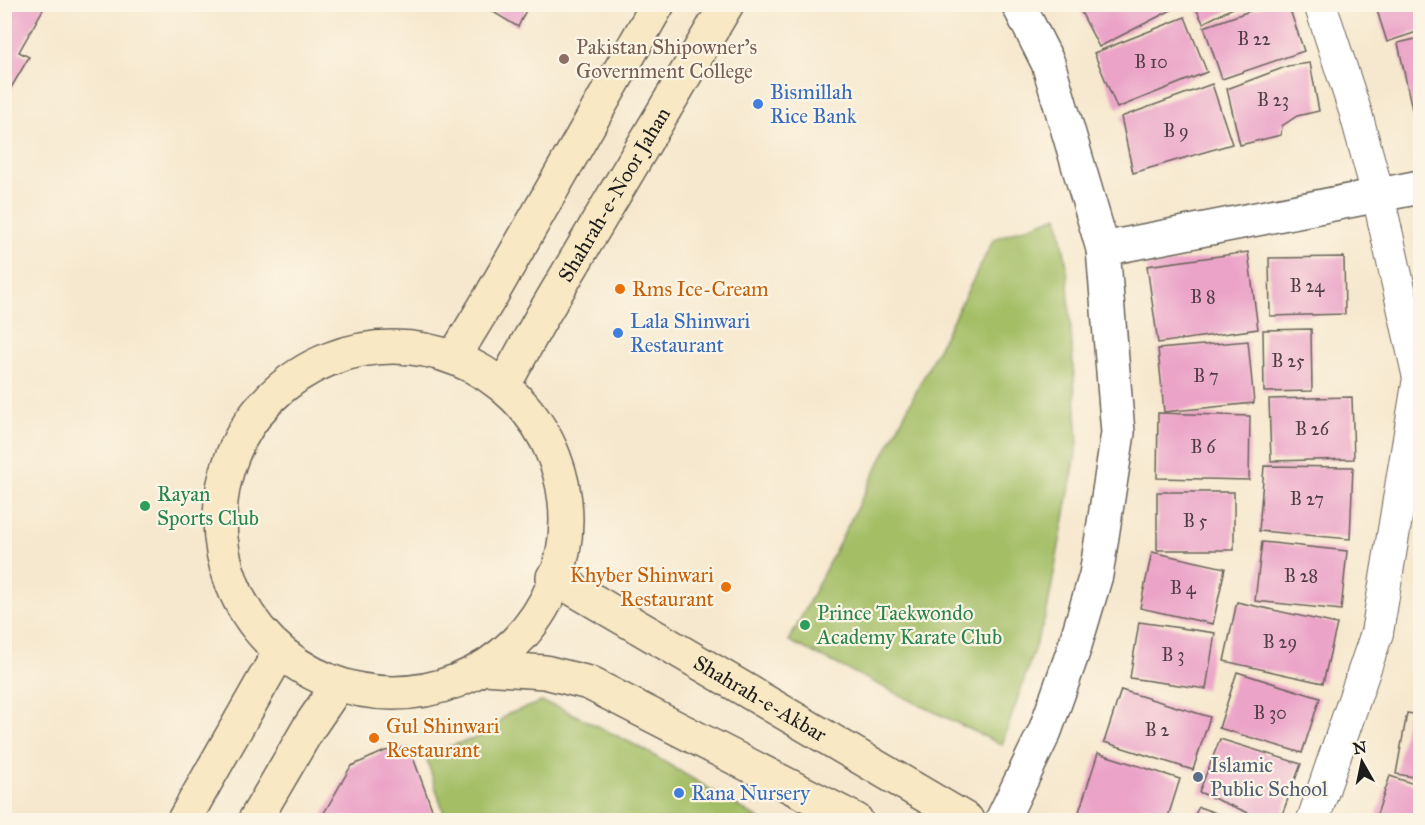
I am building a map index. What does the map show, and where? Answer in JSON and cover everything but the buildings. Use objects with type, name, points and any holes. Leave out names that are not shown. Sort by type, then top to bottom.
[{"type":"main road","points":[[454,357],[658,4]]},
{"type":"main road","name":"Shahrah-e-Noor Jahan","points":[[504,385],[727,4]]},
{"type":"main road","points":[[408,346],[454,357],[472,364],[504,385],[532,413],[552,446],[564,483],[568,522],[547,603],[519,639],[484,668],[429,689],[338,685],[296,666],[252,631],[227,580],[219,536],[227,469],[247,426],[277,391],[316,365],[361,349],[408,346]]},
{"type":"main road","name":"Shahrah-e-Akbar","points":[[553,577],[967,820]]},
{"type":"main road","points":[[184,820],[279,653]]},
{"type":"main road","points":[[484,668],[545,672],[589,683],[856,820]]},
{"type":"main road","points":[[255,820],[308,729],[338,685]]},
{"type":"street","points":[[1002,820],[1045,730],[1073,652],[1096,575],[1118,434],[1103,249],[1048,63],[1018,4]]},
{"type":"street","points":[[1313,820],[1377,633],[1419,378],[1378,195],[1356,114],[1320,4]]},
{"type":"street","points":[[1103,249],[1420,187]]},
{"type":"green space","points":[[1058,216],[1067,267],[1078,443],[1047,611],[1002,745],[789,641],[994,239]]},
{"type":"green space","points":[[541,702],[561,708],[643,749],[761,820],[446,820],[425,754],[482,736],[508,714]]},
{"type":"place","name":"Pakistan Shipowner's Government College","points":[[564,59]]},
{"type":"place","name":"Bismillah Rice Bank","points":[[758,104]]},
{"type":"place","name":"Rms Ice-Cream","points":[[620,289]]},
{"type":"place","name":"Lala Shinwari Restaurant","points":[[618,333]]},
{"type":"place","name":"Rayan Sports Club","points":[[145,506]]},
{"type":"place","name":"Khyber Shinwari Restaurant","points":[[726,587]]},
{"type":"place","name":"Prince Taekwondo Academy Karate Club","points":[[805,625]]},
{"type":"place","name":"Gul Shinwari Restaurant","points":[[374,738]]},
{"type":"place","name":"Islamic Public School","points":[[1198,777]]},
{"type":"place","name":"Rana Nursery","points":[[679,793]]}]
